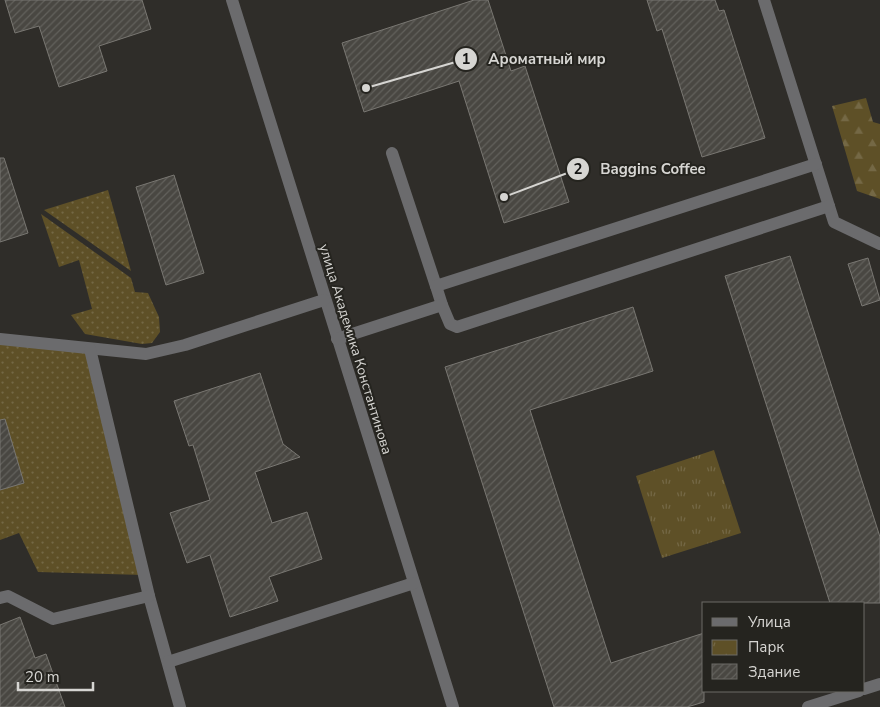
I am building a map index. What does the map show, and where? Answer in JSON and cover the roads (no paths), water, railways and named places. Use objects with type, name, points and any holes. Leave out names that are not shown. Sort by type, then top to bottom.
[{"type":"street","name":"улица Академика Константинова","points":[[232,0],[324,300],[453,707]]},
{"type":"street","points":[[764,0],[834,222],[880,244]]},
{"type":"street","points":[[392,153],[442,305],[450,324],[457,326],[829,206]]},
{"type":"street","points":[[436,286],[816,164]]},
{"type":"street","points":[[0,339],[146,354],[185,345],[324,300]]},
{"type":"street","points":[[337,340],[442,305]]},
{"type":"street","points":[[90,349],[148,596],[180,707]]},
{"type":"street","points":[[168,662],[414,583]]},
{"type":"street","points":[[0,598],[8,596],[52,619],[148,596]]},
{"type":"street","points":[[865,689],[880,684]]},
{"type":"street","points":[[808,707],[856,692]]},
{"type":"place","name":"Ароматный мир","points":[[366,88]]},
{"type":"place","name":"Baggins Coffee","points":[[504,197]]}]
